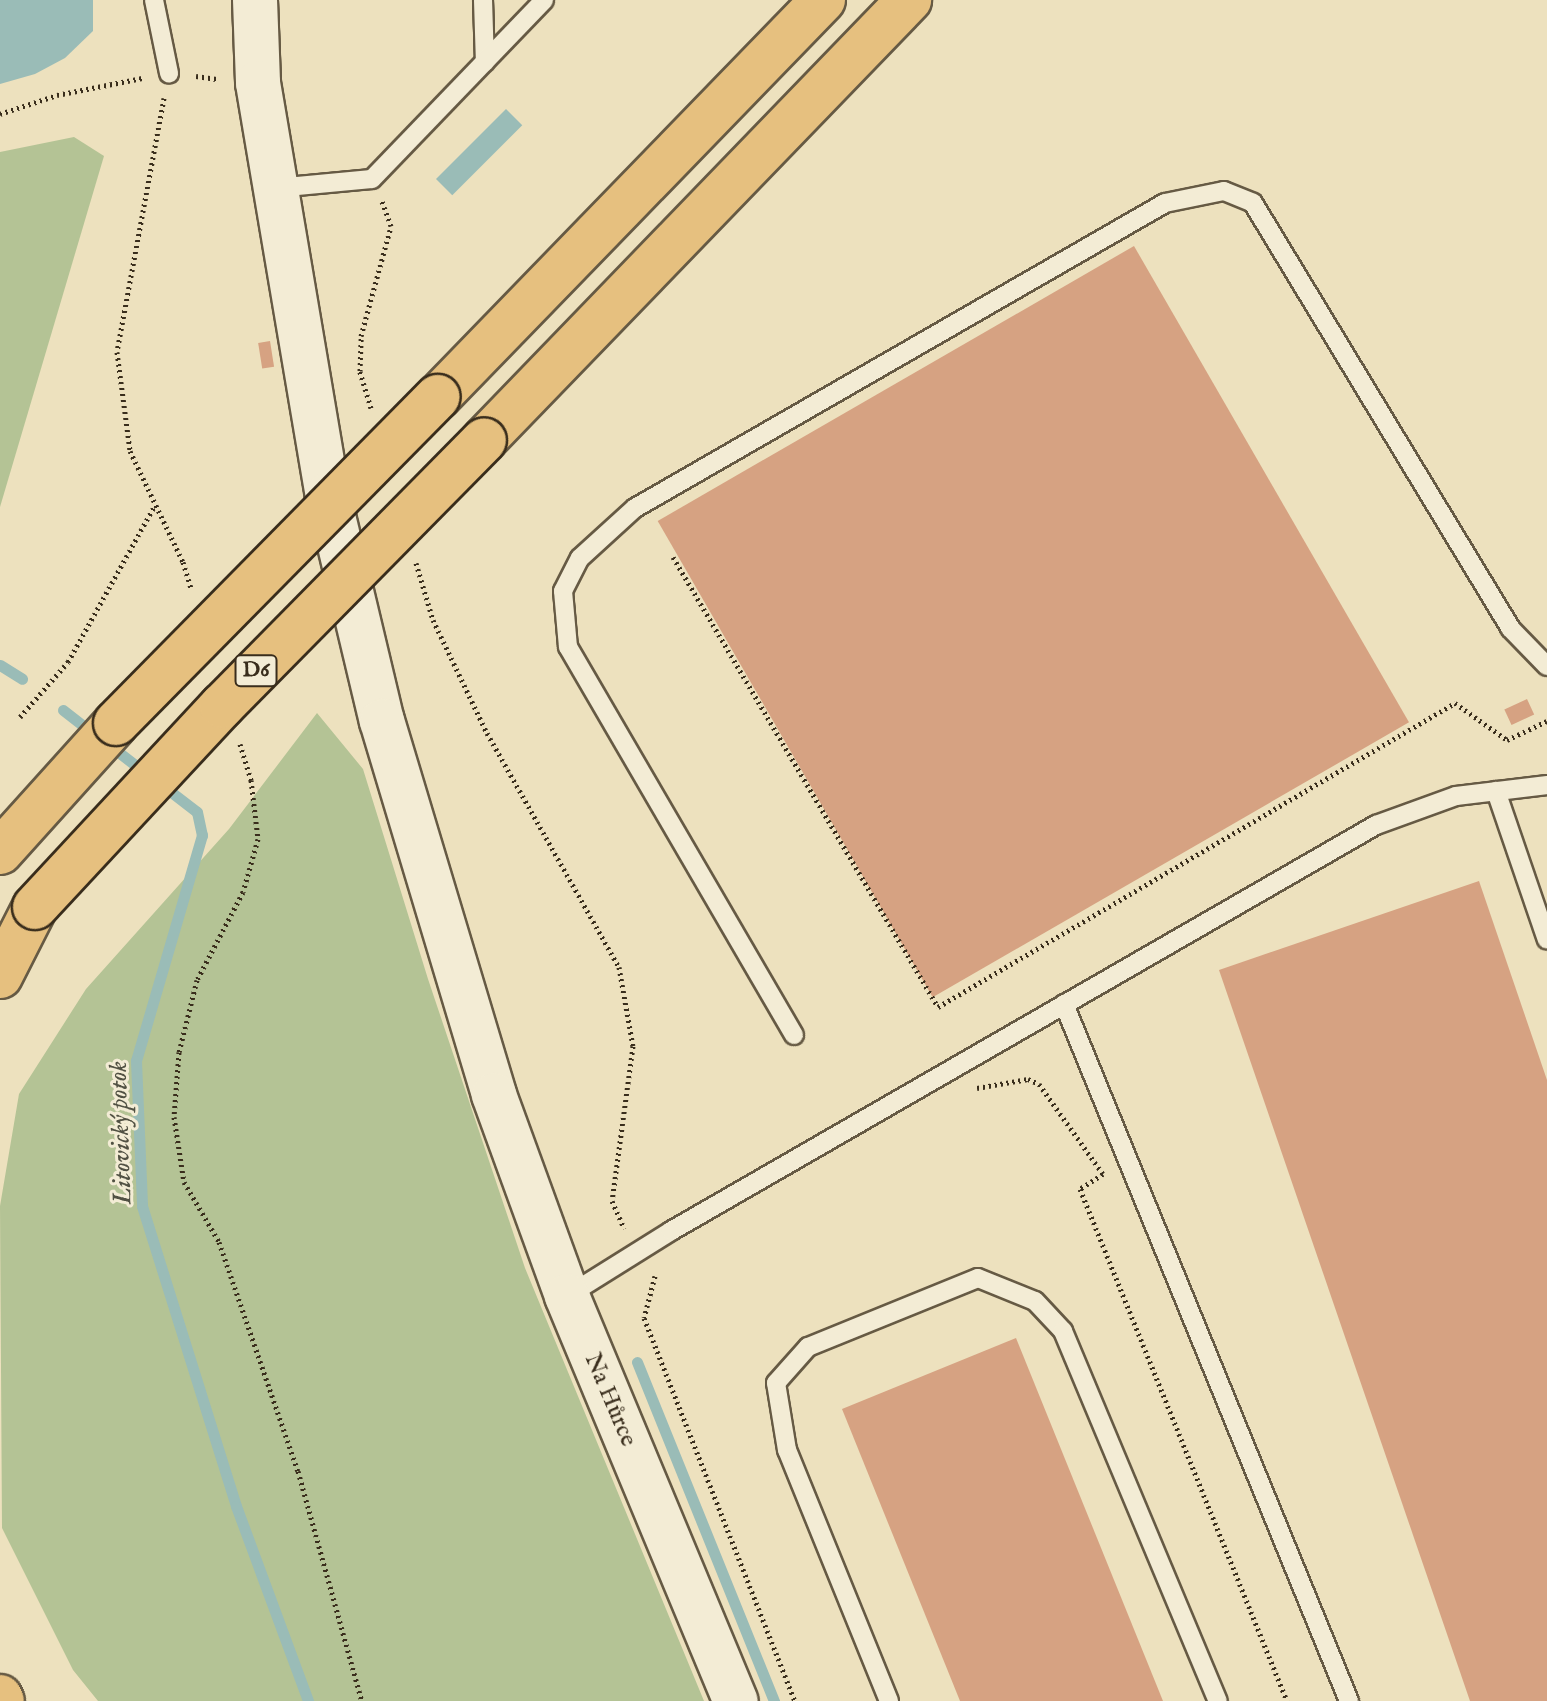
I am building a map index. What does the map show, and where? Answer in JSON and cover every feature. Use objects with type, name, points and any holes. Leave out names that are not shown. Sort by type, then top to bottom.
[{"type":"highway","name":"D6","points":[[0,852],[116,723],[823,0]]},
{"type":"highway","name":"D6","points":[[0,945],[241,686],[484,440],[909,0]]},
{"type":"highway","points":[[0,822],[116,723]]},
{"type":"highway","points":[[0,976],[35,907]]},
{"type":"main road","name":"Na Hůrce","points":[[255,0],[258,83],[328,495],[382,721],[494,1095],[567,1296],[736,1701]]},
{"type":"lane","points":[[154,0],[169,73]]},
{"type":"lane","points":[[483,0],[485,62]]},
{"type":"lane","points":[[276,188],[372,179],[544,0]]},
{"type":"lane","points":[[794,1035],[568,647],[563,591],[580,558],[635,508],[1165,203],[1224,191],[1253,203],[1510,628],[1547,666]]},
{"type":"lane","points":[[567,1296],[671,1231],[1376,825],[1456,796],[1547,785]]},
{"type":"lane","points":[[1496,791],[1547,940]]},
{"type":"lane","points":[[1064,1004],[1349,1701]]},
{"type":"lane","points":[[889,1701],[787,1450],[776,1383],[808,1347],[978,1278],[1035,1301],[1063,1331],[1218,1701]]},
{"type":"path","points":[[169,73],[117,352],[130,451],[183,562],[192,591]]},
{"type":"path","points":[[0,114],[57,95],[169,73],[258,83]]},
{"type":"path","points":[[372,179],[391,226],[361,336],[360,371],[373,415]]},
{"type":"path","points":[[20,717],[68,662],[156,504]]},
{"type":"path","points":[[673,557],[938,1007],[1455,703],[1507,740],[1547,721]]},
{"type":"path","points":[[416,561],[433,620],[487,733],[619,967],[633,1046],[612,1201],[624,1228]]},
{"type":"path","points":[[237,736],[251,780],[258,839],[243,892],[197,980],[179,1052],[174,1117],[184,1182],[219,1242],[298,1471],[362,1701]]},
{"type":"path","points":[[661,1271],[653,1278],[644,1318],[795,1701]]},
{"type":"green space","points":[[74,137],[104,156],[0,507],[0,152]]},
{"type":"green space","points":[[317,713],[363,769],[428,979],[525,1268],[704,1701],[98,1701],[73,1670],[2,1528],[0,1206],[19,1094],[86,989],[229,829]]},
{"type":"water","points":[[0,0],[93,0],[93,31],[65,58],[35,74],[0,84]]},
{"type":"water","points":[[506,109],[522,125],[452,195],[436,179]]},
{"type":"building","points":[[1134,246],[1409,722],[933,997],[658,521]]},
{"type":"building","points":[[270,341],[274,367],[262,369],[258,343]]},
{"type":"building","points":[[1527,699],[1534,714],[1512,725],[1504,710]]},
{"type":"building","points":[[1479,881],[1547,1080],[1547,1701],[1470,1701],[1219,970]]},
{"type":"building","points":[[1016,1338],[1163,1701],[960,1701],[842,1409]]},
{"type":"waterway","name":"Litovický potok","points":[[0,665],[22,679]]},
{"type":"waterway","name":"Litovický potok","points":[[63,710],[94,734]]},
{"type":"waterway","name":"Litovický potok","points":[[108,744],[148,775]]},
{"type":"waterway","name":"Litovický potok","points":[[162,785],[197,812],[202,835],[136,1061],[142,1206],[236,1506],[308,1701]]},
{"type":"waterway","points":[[637,1362],[774,1701]]}]
